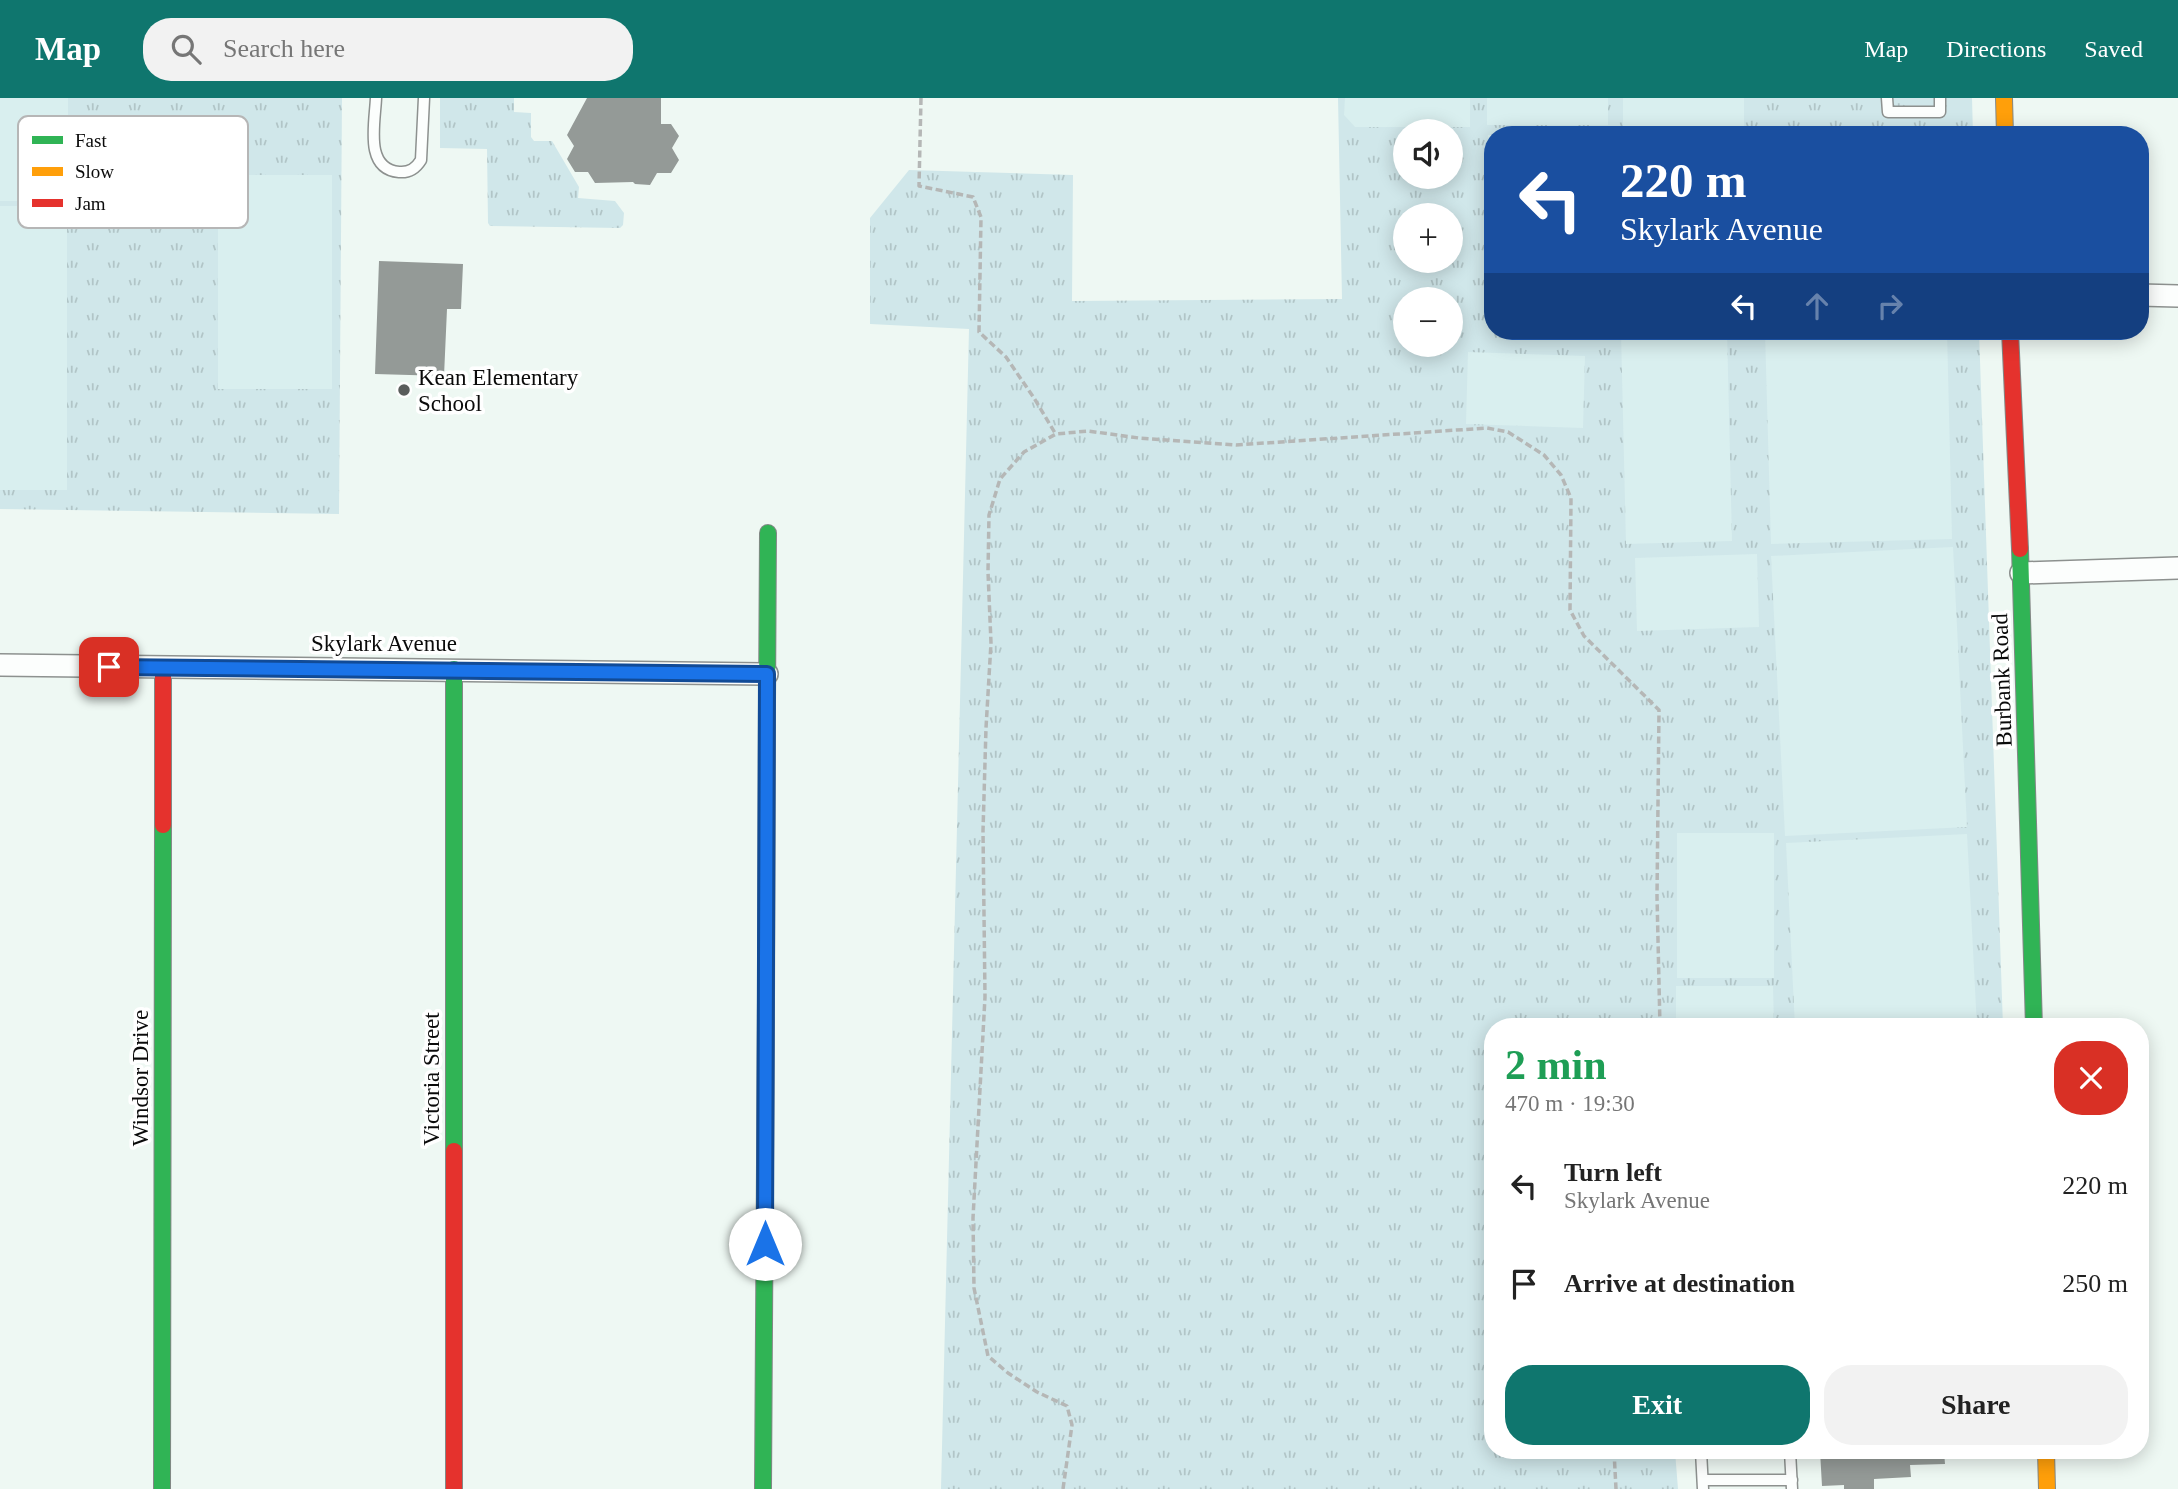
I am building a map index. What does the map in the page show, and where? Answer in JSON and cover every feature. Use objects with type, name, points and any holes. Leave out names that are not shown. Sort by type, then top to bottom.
[{"type":"street","points":[[2004,98],[2005,126]]},
{"type":"street","points":[[2149,295],[2178,296]]},
{"type":"street","name":"Burbank Road","points":[[2010,340],[2021,573],[2034,1018]]},
{"type":"street","points":[[764,1489],[768,533]]},
{"type":"street","points":[[2021,573],[2178,568]]},
{"type":"street","name":"Skylark Avenue","points":[[0,665],[767,674]]},
{"type":"street","name":"Windsor Drive","points":[[162,1489],[163,668]]},
{"type":"street","name":"Victoria Street","points":[[454,670],[454,1489]]},
{"type":"street","points":[[2046,1459],[2047,1489]]},
{"type":"lane","points":[[376,98],[375,155],[380,164],[404,173],[416,168],[421,160],[424,98]]},
{"type":"lane","points":[[1887,98],[1888,112],[1940,112],[1940,98]]},
{"type":"lane","points":[[1701,1459],[1703,1485],[1792,1485],[1790,1459]]},
{"type":"path","points":[[921,98],[919,186],[973,197],[981,217],[979,332],[1006,357],[1056,434]]},
{"type":"path","points":[[1063,1489],[1072,1425],[1067,1406],[1037,1392],[988,1356],[974,1288],[974,1205],[985,997],[983,831],[991,643],[989,514],[1000,478],[1024,452],[1056,434],[1088,431],[1139,438],[1236,444],[1487,428],[1508,432],[1544,455],[1561,475],[1571,498],[1570,610],[1584,636],[1659,710],[1657,896],[1660,1018]]},
{"type":"path","points":[[1614,1459],[1616,1489]]},
{"type":"green space","points":[[0,98],[342,98],[339,514],[0,509]]},
{"type":"green space","points":[[440,98],[514,98],[514,112],[531,113],[531,137],[534,141],[552,141],[579,187],[578,198],[615,201],[624,213],[623,225],[620,228],[490,226],[487,149],[440,148]]},
{"type":"green space","points":[[1338,98],[1972,98],[1973,126],[1484,126],[1484,340],[1979,340],[2003,1018],[1484,1018],[1484,1459],[1676,1459],[1678,1489],[941,1489],[969,329],[870,324],[870,218],[909,170],[1073,175],[1072,301],[1342,299]]},
{"type":"shaded area","points":[[0,98],[68,98],[68,116],[18,116],[18,201],[0,201]]},
{"type":"shaded area","points":[[1345,98],[1470,98],[1470,127],[1463,127],[1463,119],[1393,119],[1393,127],[1355,127],[1344,115]]},
{"type":"shaded area","points":[[1487,98],[1608,98],[1608,125],[1487,125]]},
{"type":"shaded area","points":[[1623,98],[1744,98],[1744,126],[1623,126]]},
{"type":"shaded area","points":[[248,175],[332,175],[332,389],[218,389],[218,228],[248,228]]},
{"type":"shaded area","points":[[0,206],[18,206],[18,228],[67,228],[67,490],[0,490]]},
{"type":"shaded area","points":[[1621,340],[1727,340],[1732,541],[1626,544]]},
{"type":"shaded area","points":[[1765,340],[1947,340],[1952,539],[1771,544]]},
{"type":"shaded area","points":[[1468,352],[1585,356],[1583,428],[1466,424]]},
{"type":"shaded area","points":[[1953,547],[1967,827],[1785,836],[1771,556]]},
{"type":"shaded area","points":[[1757,554],[1759,627],[1637,631],[1635,558]]},
{"type":"shaded area","points":[[1677,833],[1774,833],[1774,978],[1677,978]]},
{"type":"shaded area","points":[[1967,834],[1977,1018],[1795,1018],[1786,843]]},
{"type":"shaded area","points":[[1676,986],[1773,986],[1774,1018],[1676,1018]]},
{"type":"building","points":[[587,98],[661,98],[661,124],[671,124],[679,136],[672,148],[679,160],[671,173],[657,173],[650,185],[633,182],[595,183],[588,172],[575,172],[567,159],[574,146],[567,135]]},
{"type":"building","points":[[379,261],[463,264],[461,309],[447,309],[444,376],[375,374]]},
{"type":"building","points":[[1820,1459],[1945,1459],[1945,1464],[1910,1465],[1911,1477],[1874,1479],[1874,1489],[1844,1489],[1844,1485],[1822,1486]]},
{"type":"traffic: fast","points":[[767,702],[768,533]]},
{"type":"traffic: fast","points":[[2020,549],[2034,1018]]},
{"type":"traffic: fast","points":[[454,669],[454,1151]]},
{"type":"traffic: fast","points":[[162,1489],[163,825]]},
{"type":"traffic: fast","points":[[763,1489],[766,1002]]},
{"type":"traffic: slow","points":[[2004,98],[2005,126]]},
{"type":"traffic: slow","points":[[2046,1459],[2047,1489]]},
{"type":"traffic: jam","points":[[2010,340],[2020,549]]},
{"type":"traffic: jam","points":[[163,668],[163,825]]},
{"type":"traffic: jam","points":[[766,1002],[767,702]]},
{"type":"traffic: jam","points":[[454,1151],[454,1489]]},
{"type":"place","name":"Kean Elementary School","points":[[404,390]]},
{"type":"route","points":[[109,667],[767,674],[765,1244]]}]
